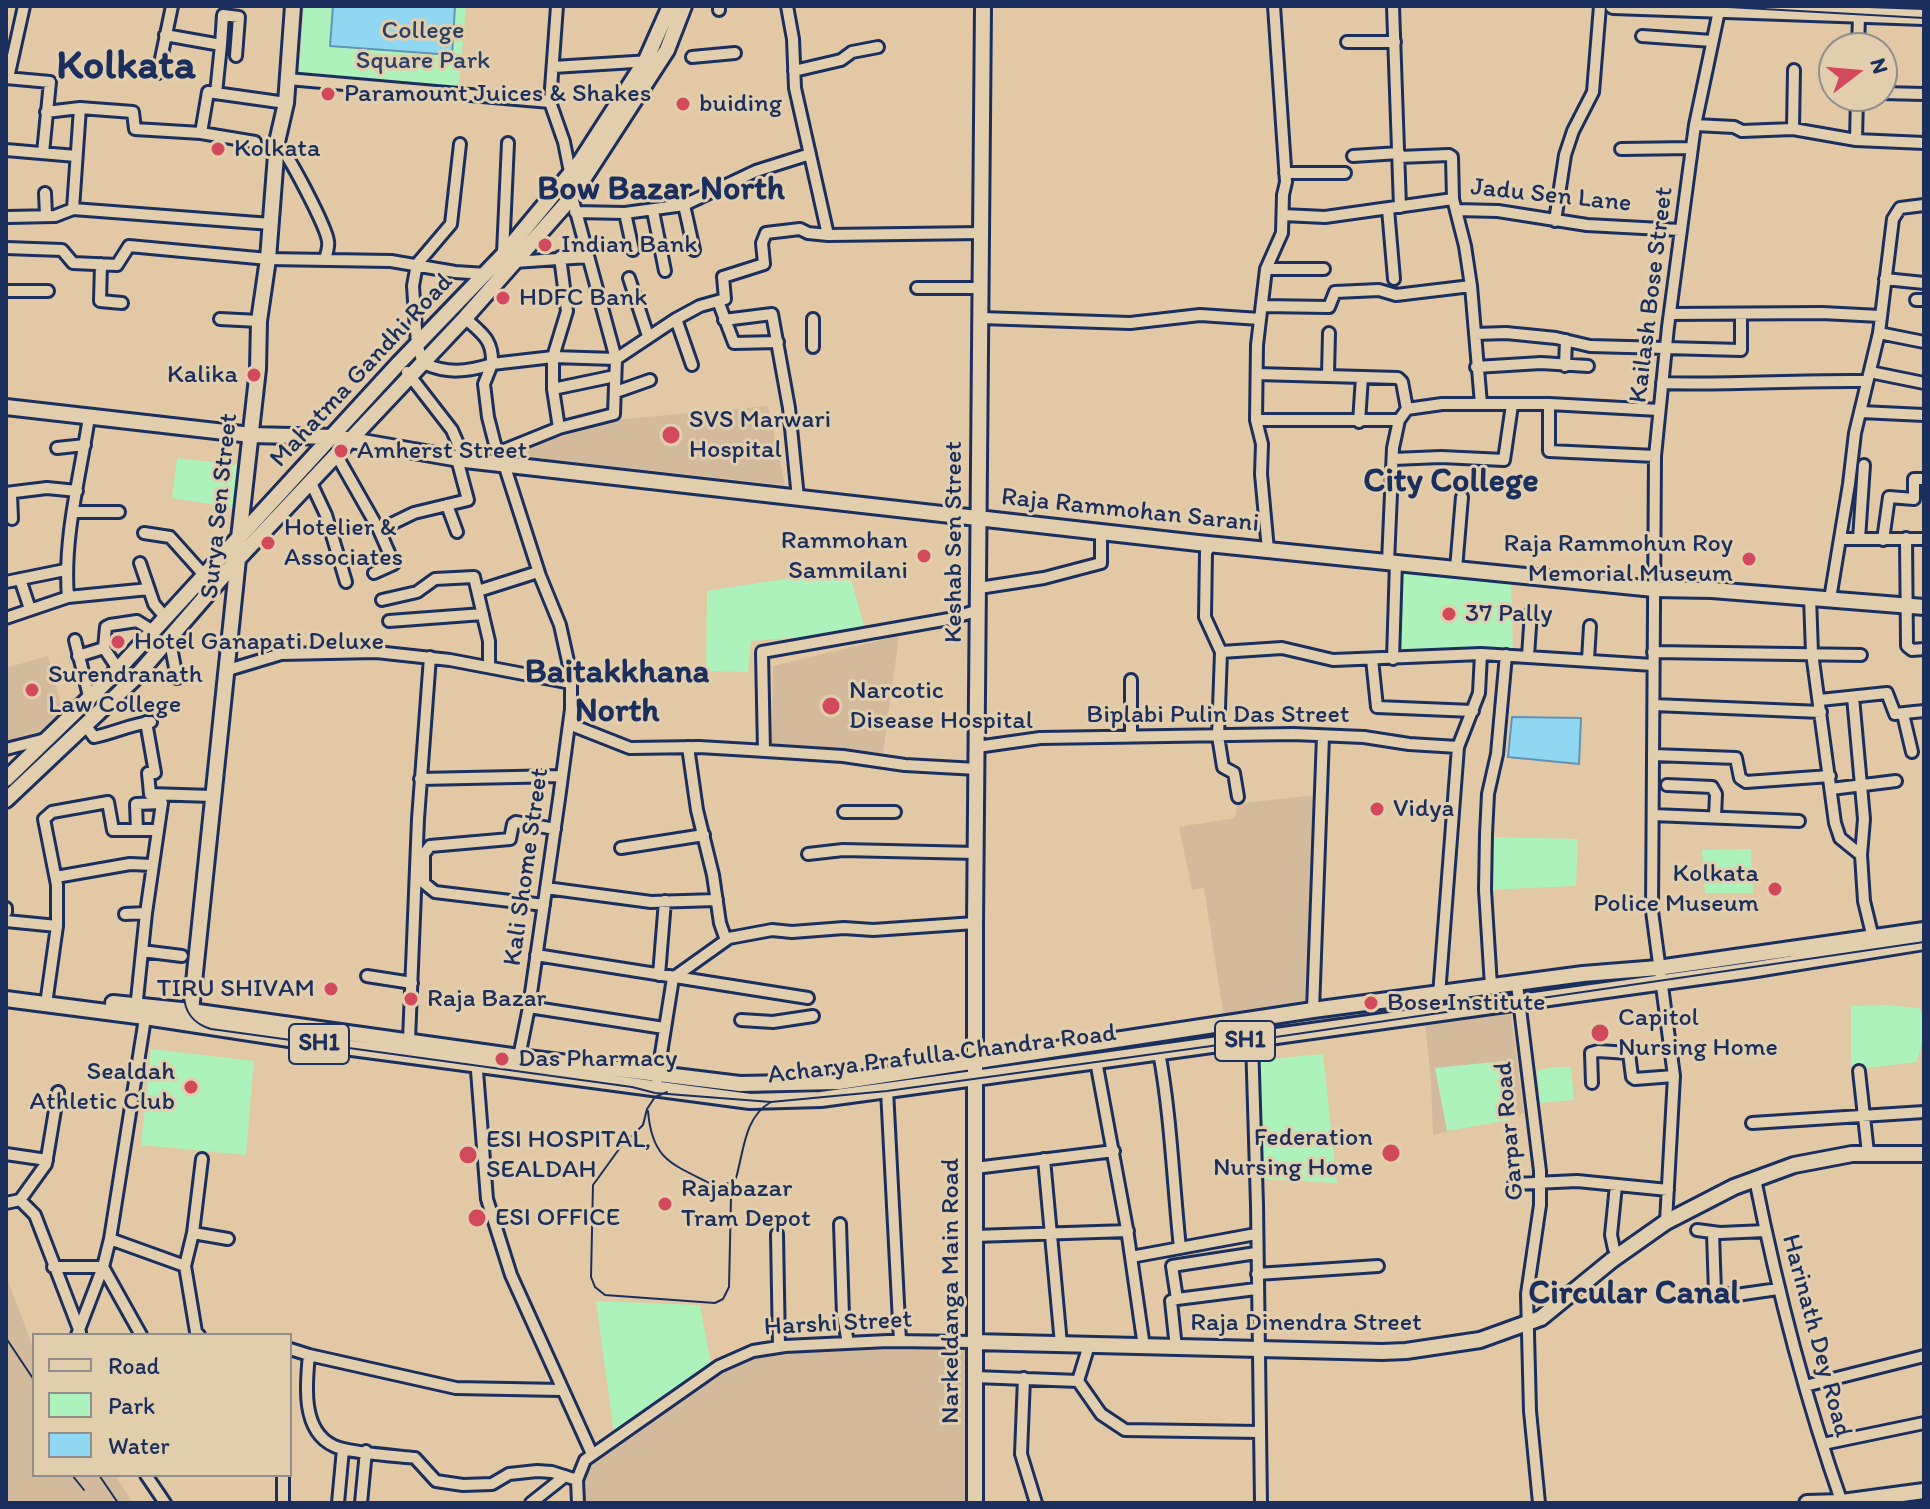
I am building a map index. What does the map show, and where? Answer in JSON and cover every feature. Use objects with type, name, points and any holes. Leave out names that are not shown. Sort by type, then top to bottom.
[{"type":"main road","name":"Surya Sen Street","points":[[191,1011],[258,369],[259,321],[268,259],[277,144],[286,103],[293,6]]},
{"type":"main road","name":"Mahatma Gandhi Road","points":[[6,800],[134,679],[238,559],[465,318],[653,61],[670,6]]},
{"type":"main road","name":"Mahatma Gandhi Road","points":[[6,779],[118,669],[399,363],[486,274],[509,259],[573,205],[684,6]]},
{"type":"main road","name":"Keshab Sen Street","points":[[975,1070],[980,518],[977,419],[981,318],[983,6]]},
{"type":"main road","points":[[1613,6],[1719,7],[1924,17]]},
{"type":"main road","name":"Raja Rammohan Sarani","points":[[6,407],[251,435],[334,437],[461,459],[500,460],[798,498],[1268,550],[1654,589],[1712,590],[1924,607]]},
{"type":"main road","name":"SH1","points":[[1517,1001],[1924,930]]},
{"type":"main road","name":"SH1","points":[[1517,984],[1583,974],[1750,970],[1924,942]]},
{"type":"main road","points":[[6,999],[45,1000],[141,1011],[191,1011],[409,1040],[476,1058],[519,1057],[656,1081],[740,1084],[839,1082],[975,1070],[1313,1010],[1517,984]]},
{"type":"main road","points":[[6,990],[45,1000]]},
{"type":"main road","name":"Acharya Prafulla Chandra Road","points":[[141,1011],[656,1081],[750,1101],[821,1099],[887,1090],[975,1070],[1096,1061],[1517,1001]]},
{"type":"main road","name":"Narkeldanga Main Road","points":[[975,1070],[975,1503]]},
{"type":"main road","name":"Raja Dinendra Street","points":[[974,1342],[1406,1351],[1480,1340],[1541,1318],[1614,1258],[1666,1222],[1755,1179],[1794,1165],[1852,1154],[1924,1154]]},
{"type":"main road","points":[[1807,1503],[1842,1503],[1924,1491]]},
{"type":"street","points":[[24,6],[7,78],[50,82],[43,153]]},
{"type":"street","points":[[158,73],[172,6]]},
{"type":"street","points":[[500,460],[559,428],[614,414],[616,359],[573,205],[571,174],[564,142],[550,102],[557,6]]},
{"type":"street","points":[[787,6],[793,39],[795,88],[828,235]]},
{"type":"street","points":[[1268,550],[1261,474],[1262,444],[1256,420],[1260,319],[1266,269],[1282,233],[1285,173],[1274,6]]},
{"type":"street","points":[[1393,6],[1400,207]]},
{"type":"street","points":[[1555,221],[1565,155],[1573,131],[1593,92],[1600,6]]},
{"type":"street","name":"Kailash Bose Street","points":[[1666,1222],[1674,1076],[1652,911],[1655,456],[1680,230],[1695,125],[1719,7]]},
{"type":"street","points":[[216,93],[223,15],[239,17],[236,56]]},
{"type":"street","points":[[1858,32],[1859,16]]},
{"type":"street","points":[[165,35],[221,45]]},
{"type":"street","points":[[1642,36],[1712,41]]},
{"type":"street","points":[[1347,42],[1395,42]]},
{"type":"street","points":[[794,71],[878,47]]},
{"type":"street","points":[[692,57],[735,53]]},
{"type":"street","points":[[553,67],[653,61]]},
{"type":"street","points":[[1793,129],[1794,70]]},
{"type":"street","points":[[288,79],[550,102]]},
{"type":"street","points":[[201,133],[208,92],[286,103]]},
{"type":"street","points":[[1898,93],[1924,94]]},
{"type":"street","points":[[46,112],[80,108],[133,112],[135,129],[201,133],[255,142]]},
{"type":"street","points":[[73,209],[80,108]]},
{"type":"street","points":[[1856,140],[1857,112]]},
{"type":"street","points":[[1695,125],[1734,127],[1742,131],[1793,129],[1856,140],[1924,143]]},
{"type":"street","points":[[508,143],[509,259],[588,257]]},
{"type":"street","points":[[277,144],[286,153],[323,221],[329,244],[325,259]]},
{"type":"street","points":[[460,144],[451,224],[417,264],[413,286],[417,344],[423,363],[453,372],[553,357],[616,359],[676,319],[700,306],[725,299],[723,277],[764,264],[762,243],[766,233],[800,229],[828,235],[982,233]]},
{"type":"street","points":[[1621,149],[1692,148]]},
{"type":"street","points":[[6,150],[76,156]]},
{"type":"street","points":[[573,205],[625,213],[684,205],[756,171],[810,154]]},
{"type":"street","points":[[1353,156],[1449,155],[1452,157],[1453,199]]},
{"type":"street","points":[[1285,173],[1345,173]]},
{"type":"street","points":[[45,193],[46,215]]},
{"type":"street","name":"Jadu Sen Lane","points":[[1283,215],[1325,217],[1453,199],[1456,210],[1498,211],[1555,221],[1680,230]]},
{"type":"street","points":[[684,205],[694,250]]},
{"type":"street","points":[[1830,599],[1855,433],[1879,333],[1894,213],[1900,208],[1924,205]]},
{"type":"street","points":[[8,217],[55,216],[73,209],[271,224]]},
{"type":"street","points":[[1388,209],[1394,279]]},
{"type":"street","points":[[1456,210],[1471,286],[1481,404]]},
{"type":"street","points":[[653,211],[665,271]]},
{"type":"street","points":[[625,213],[633,250]]},
{"type":"street","points":[[6,248],[62,250],[73,263],[117,265],[129,246],[268,259],[417,264],[455,272],[486,274]]},
{"type":"street","points":[[559,428],[553,389],[553,357],[567,311],[560,257]]},
{"type":"street","points":[[101,264],[100,301],[122,303]]},
{"type":"street","points":[[1266,269],[1324,269]]},
{"type":"street","points":[[629,278],[648,336]]},
{"type":"street","points":[[1885,279],[1924,283]]},
{"type":"street","points":[[1262,306],[1329,307],[1335,292],[1379,290],[1396,295],[1471,286]]},
{"type":"street","points":[[917,288],[981,288]]},
{"type":"street","points":[[6,291],[48,291]]},
{"type":"street","points":[[718,301],[737,344],[778,342]]},
{"type":"street","points":[[1670,314],[1822,313],[1880,316]]},
{"type":"street","points":[[724,320],[772,314],[789,408],[798,498]]},
{"type":"street","points":[[981,318],[1130,323],[1200,315],[1260,319]]},
{"type":"street","points":[[1475,334],[1506,333],[1590,346],[1741,350],[1741,315]]},
{"type":"street","points":[[465,318],[488,341],[492,348],[492,364]]},
{"type":"street","points":[[220,319],[259,321]]},
{"type":"street","points":[[676,319],[692,365]]},
{"type":"street","points":[[813,319],[813,347]]},
{"type":"street","points":[[1328,375],[1329,333]]},
{"type":"street","points":[[1879,333],[1924,342]]},
{"type":"street","points":[[1565,366],[1566,340]]},
{"type":"street","points":[[379,530],[414,513],[468,500],[452,430],[399,363]]},
{"type":"street","name":"Kali Shome Street","points":[[492,364],[484,384],[488,417],[538,572],[560,625],[571,683],[569,724],[555,829],[519,1057]]},
{"type":"street","points":[[1476,367],[1506,364],[1588,366]]},
{"type":"street","points":[[1257,374],[1401,379],[1407,409]]},
{"type":"street","points":[[553,389],[615,376]]},
{"type":"street","points":[[1359,422],[1362,377]]},
{"type":"street","points":[[1662,383],[1727,385],[1868,377],[1924,383]]},
{"type":"street","points":[[616,392],[650,380]]},
{"type":"street","points":[[1393,659],[1393,459],[1399,420],[1407,409],[1442,404],[1549,404],[1659,410]]},
{"type":"street","points":[[1549,404],[1549,451],[1655,456]]},
{"type":"street","points":[[1393,459],[1441,457],[1501,461],[1506,455],[1512,405]]},
{"type":"street","points":[[1861,412],[1924,415]]},
{"type":"street","points":[[68,597],[65,570],[67,543],[89,417]]},
{"type":"street","points":[[1256,420],[1399,420]]},
{"type":"street","points":[[57,448],[85,445]]},
{"type":"street","points":[[337,456],[379,530],[394,564],[374,573]]},
{"type":"street","points":[[1859,539],[1864,465]]},
{"type":"street","points":[[1883,540],[1889,497],[1914,499],[1914,479],[1924,479]]},
{"type":"street","points":[[311,483],[326,515],[346,582]]},
{"type":"street","points":[[12,519],[8,493],[47,488],[77,491]]},
{"type":"street","points":[[1456,569],[1462,497]]},
{"type":"street","points":[[447,505],[457,532]]},
{"type":"street","points":[[74,512],[119,512]]},
{"type":"street","points":[[979,588],[1044,578],[1101,563],[1101,532]]},
{"type":"street","points":[[144,533],[170,537],[204,575]]},
{"type":"street","points":[[1906,538],[1907,646],[1912,650],[1924,649]]},
{"type":"street","points":[[1840,539],[1924,539]]},
{"type":"street","points":[[1212,544],[1206,552],[1205,617],[1221,652],[1218,736],[1223,767],[1234,773],[1238,797]]},
{"type":"street","points":[[140,563],[154,604],[166,618]]},
{"type":"street","points":[[6,582],[65,570]]},
{"type":"street","points":[[478,591],[538,572]]},
{"type":"street","points":[[382,600],[417,592],[435,579],[474,577],[489,641],[489,667]]},
{"type":"street","points":[[20,579],[30,609]]},
{"type":"street","points":[[6,618],[68,597],[149,589]]},
{"type":"street","points":[[1810,597],[1812,653],[1835,823],[1840,838],[1861,855]]},
{"type":"street","points":[[764,751],[762,652],[949,619],[979,610]]},
{"type":"street","points":[[1528,656],[1531,612]]},
{"type":"street","points":[[389,621],[483,614]]},
{"type":"street","points":[[118,669],[104,648],[106,627],[137,621],[153,631]]},
{"type":"street","points":[[1588,660],[1590,626]]},
{"type":"street","points":[[169,637],[177,678]]},
{"type":"street","points":[[75,640],[89,696]]},
{"type":"street","points":[[78,656],[104,648]]},
{"type":"street","points":[[1221,652],[1282,648],[1333,660],[1481,654],[1653,665]]},
{"type":"street","points":[[228,670],[281,654],[376,652],[430,657],[571,683]]},
{"type":"street","points":[[1653,652],[1861,655]]},
{"type":"street","points":[[1439,995],[1458,747],[1479,693],[1481,654]]},
{"type":"street","points":[[1491,986],[1485,890],[1486,834],[1488,794],[1497,754],[1506,655]]},
{"type":"street","points":[[409,1040],[420,779],[430,657]]},
{"type":"street","points":[[1372,659],[1377,707],[1473,711]]},
{"type":"street","points":[[1131,680],[1131,736]]},
{"type":"street","points":[[1820,700],[1887,693],[1895,714],[1924,711]]},
{"type":"street","points":[[1853,697],[1864,819],[1861,855],[1864,901],[1873,938]]},
{"type":"street","points":[[1654,705],[1821,712]]},
{"type":"street","points":[[1903,714],[1912,752]]},
{"type":"street","points":[[86,726],[94,737],[112,734],[127,725],[149,722],[155,773],[148,773],[150,794],[212,796]]},
{"type":"street","points":[[569,724],[630,748],[764,751],[977,769]]},
{"type":"street","name":"Biplabi Pulin Das Street","points":[[977,747],[1040,738],[1293,734],[1364,737],[1458,747]]},
{"type":"street","points":[[1313,1010],[1323,736]]},
{"type":"street","points":[[6,749],[48,738]]},
{"type":"street","points":[[688,747],[697,810],[726,940]]},
{"type":"street","points":[[1653,755],[1733,757],[1738,761],[1740,778],[1746,782],[1830,776]]},
{"type":"street","points":[[420,779],[562,776]]},
{"type":"street","points":[[1831,789],[1896,781]]},
{"type":"street","points":[[1667,785],[1712,787],[1716,794],[1715,817]]},
{"type":"street","points":[[45,1000],[57,926],[56,877],[44,819],[52,812],[108,802],[113,830],[158,830]]},
{"type":"street","points":[[78,1333],[110,1239],[141,1011],[142,951],[162,803],[136,804],[137,830]]},
{"type":"street","points":[[844,812],[895,812]]},
{"type":"street","points":[[1653,815],[1799,821]]},
{"type":"street","points":[[544,905],[435,892],[424,883],[424,854],[430,846],[510,839],[516,822],[555,829]]},
{"type":"street","points":[[621,848],[704,835]]},
{"type":"street","points":[[808,854],[843,850],[976,853]]},
{"type":"street","points":[[56,877],[130,864],[152,865]]},
{"type":"street","points":[[546,888],[651,902],[717,900]]},
{"type":"street","points":[[659,975],[665,901]]},
{"type":"street","points":[[125,914],[146,913]]},
{"type":"street","points":[[6,921],[57,926]]},
{"type":"street","points":[[656,1081],[673,978],[726,940],[772,930],[873,930],[975,923]]},
{"type":"street","points":[[142,951],[182,956]]},
{"type":"street","points":[[536,955],[808,998]]},
{"type":"street","points":[[367,976],[412,983]]},
{"type":"street","name":"Garpar Road","points":[[1517,984],[1540,1182],[1540,1205],[1527,1294],[1530,1411],[1539,1503]]},
{"type":"street","points":[[529,1007],[664,1028]]},
{"type":"street","points":[[741,1020],[773,1022],[813,1016]]},
{"type":"street","points":[[1252,1040],[1261,1503]]},
{"type":"street","points":[[1592,1083],[1591,1053],[1598,1051],[1629,1053],[1632,1077],[1635,1079],[1674,1076]]},
{"type":"street","points":[[1159,1052],[1171,1126],[1170,1151],[1180,1248]]},
{"type":"street","points":[[476,1058],[487,1199],[511,1275],[592,1454],[585,1460],[577,1480],[578,1503]]},
{"type":"street","points":[[1096,1061],[1128,1231],[1144,1347]]},
{"type":"street","points":[[1859,1071],[1868,1153]]},
{"type":"street","points":[[887,1090],[900,1341]]},
{"type":"street","points":[[6,1203],[20,1200],[47,1160],[58,1092]]},
{"type":"street","points":[[1752,1123],[1924,1112]]},
{"type":"street","points":[[975,1168],[1114,1151]]},
{"type":"street","points":[[6,1154],[47,1160]]},
{"type":"street","points":[[197,1333],[185,1266],[193,1233],[202,1159]]},
{"type":"street","points":[[1044,1159],[1061,1344]]},
{"type":"street","name":"Harinath Dey Road","points":[[1755,1179],[1778,1289],[1842,1503]]},
{"type":"street","points":[[1514,1184],[1577,1181],[1668,1190]]},
{"type":"street","points":[[1614,1249],[1611,1235],[1616,1185]]},
{"type":"street","points":[[20,1200],[35,1215],[78,1333]]},
{"type":"street","points":[[840,1224],[843,1316],[848,1343]]},
{"type":"street","points":[[1697,1230],[1713,1233],[1765,1231]]},
{"type":"street","points":[[974,1236],[1049,1236],[1128,1231]]},
{"type":"street","points":[[193,1233],[228,1239]]},
{"type":"street","points":[[1713,1233],[1715,1293],[1736,1295],[1778,1289]]},
{"type":"street","points":[[777,1234],[779,1347]]},
{"type":"street","points":[[1131,1257],[1256,1234]]},
{"type":"street","points":[[110,1239],[185,1266]]},
{"type":"street","points":[[1177,1299],[1172,1266],[1256,1253]]},
{"type":"street","points":[[1257,1274],[1378,1266]]},
{"type":"street","points":[[53,1267],[103,1267]]},
{"type":"street","points":[[103,1267],[139,1333]]},
{"type":"street","points":[[1176,1348],[1171,1301],[1256,1289]]},
{"type":"street","name":"Harshi Street","points":[[592,1454],[719,1366],[753,1351],[848,1343],[974,1342]]},
{"type":"street","points":[[1078,1381],[1089,1345]]},
{"type":"street","points":[[292,1350],[456,1388],[561,1390]]},
{"type":"street","points":[[309,1355],[305,1391],[309,1410],[320,1435],[332,1445],[415,1458],[436,1481],[463,1485],[496,1483],[513,1473],[552,1472],[577,1480]]},
{"type":"street","points":[[1805,1386],[1924,1356]]},
{"type":"street","points":[[975,1377],[1078,1381]]},
{"type":"street","points":[[1024,1378],[1021,1454],[1036,1503]]},
{"type":"street","points":[[1078,1381],[1101,1414],[1125,1430],[1260,1432]]},
{"type":"street","points":[[1823,1444],[1924,1423]]},
{"type":"street","points":[[338,1503],[343,1449]]},
{"type":"street","points":[[361,1503],[366,1451]]},
{"type":"street","points":[[531,1503],[565,1476]]},
{"type":"street","points":[[147,1477],[165,1503]]},
{"type":"street","points":[[283,1477],[283,1503]]},
{"type":"shaded area","name":"SVS Marwari Hospital","points":[[768,406],[785,485],[525,457],[512,450],[624,419]]},
{"type":"shaded area","name":"Narcotic Disease Hospital","points":[[899,636],[883,753],[772,746],[773,666]]},
{"type":"shaded area","name":"Surendranath Law College","points":[[48,656],[63,711],[58,733],[6,747],[6,668]]},
{"type":"shaded area","points":[[1315,795],[1308,1005],[1224,1017],[1204,888],[1192,890],[1179,827],[1235,818],[1237,804]]},
{"type":"shaded area","points":[[1510,1008],[1524,1113],[1433,1135],[1425,1022]]},
{"type":"shaded area","points":[[6,1275],[32,1345],[32,1477],[116,1477],[133,1503],[6,1503]]},
{"type":"shaded area","points":[[970,1347],[970,1503],[584,1503],[583,1476],[595,1462],[722,1373],[753,1358],[784,1351]]},
{"type":"green space","name":"College Square Park","points":[[304,6],[466,6],[459,88],[299,74]]},
{"type":"green space","points":[[177,458],[238,465],[236,508],[172,498]]},
{"type":"green space","points":[[848,569],[866,632],[751,641],[748,672],[706,671],[707,591]]},
{"type":"green space","points":[[1392,569],[1511,578],[1513,652],[1392,652]]},
{"type":"green space","points":[[1490,837],[1578,839],[1576,886],[1485,890]]},
{"type":"green space","points":[[1751,849],[1753,893],[1705,893],[1702,850]]},
{"type":"green space","points":[[1851,1006],[1919,1008],[1924,1028],[1917,1062],[1851,1070]]},
{"type":"green space","points":[[151,1049],[254,1061],[246,1155],[141,1145]]},
{"type":"green space","points":[[1323,1054],[1337,1183],[1264,1179],[1260,1060]]},
{"type":"green space","points":[[1504,1061],[1510,1120],[1447,1131],[1435,1068]]},
{"type":"green space","points":[[1571,1067],[1574,1100],[1540,1103],[1537,1070]]},
{"type":"green space","points":[[596,1301],[700,1305],[711,1365],[614,1434]]},
{"type":"water","points":[[333,6],[455,6],[452,55],[330,46]]},
{"type":"water","points":[[1512,717],[1581,718],[1579,764],[1508,757]]},
{"type":"tram line","points":[[1710,6],[1924,18]]},
{"type":"tram line","points":[[184,994],[191,1016],[211,1029],[632,1087],[655,1093],[771,1102],[887,1091],[1269,1038],[1924,942]]},
{"type":"tram line","points":[[667,1092],[655,1097],[647,1109],[643,1125],[622,1145],[593,1185],[591,1277],[595,1287],[605,1295],[715,1303],[723,1299],[729,1287],[731,1198],[726,1189],[713,1185]]},
{"type":"tram line","points":[[648,1111],[654,1141],[667,1159],[713,1185],[720,1185],[736,1178],[750,1126],[755,1116],[771,1102]]},
{"type":"railway","points":[[6,1338],[32,1377]]},
{"type":"railway","points":[[74,1477],[84,1490]]},
{"type":"railway","points":[[100,1477],[118,1503]]},
{"type":"place","name":"Paramount Juices & Shakes","points":[[328,94]]},
{"type":"place","name":"buiding","points":[[683,104]]},
{"type":"place","name":"Kolkata","points":[[218,149]]},
{"type":"place","name":"Indian Bank","points":[[545,245]]},
{"type":"place","name":"HDFC Bank","points":[[503,298]]},
{"type":"place","name":"Kalika","points":[[254,375]]},
{"type":"place","name":"SVS Marwari Hospital","points":[[671,435]]},
{"type":"place","name":"Amherst Street","points":[[341,451]]},
{"type":"place","name":"Hotelier & Associates","points":[[268,543]]},
{"type":"place","name":"Rammohan Sammilani","points":[[924,556]]},
{"type":"place","name":"Raja Rammohun Roy Memorial Museum","points":[[1749,559]]},
{"type":"place","name":"37 Pally","points":[[1449,614]]},
{"type":"place","name":"Hotel Ganapati Deluxe","points":[[118,642]]},
{"type":"place","name":"Surendranath Law College","points":[[32,690]]},
{"type":"place","name":"Narcotic Disease Hospital","points":[[831,706]]},
{"type":"place","name":"Vidya","points":[[1377,809]]},
{"type":"place","name":"Kolkata Police Museum","points":[[1775,889]]},
{"type":"place","name":"TIRU SHIVAM","points":[[331,989]]},
{"type":"place","name":"Raja Bazar","points":[[411,999]]},
{"type":"place","name":"Bose Institute","points":[[1371,1003]]},
{"type":"place","name":"Capitol Nursing Home","points":[[1600,1033]]},
{"type":"place","name":"Das Pharmacy","points":[[502,1059]]},
{"type":"place","name":"Sealdah Athletic Club","points":[[191,1087]]},
{"type":"place","name":"Federation Nursing Home","points":[[1391,1153]]},
{"type":"place","name":"ESI HOSPITAL, SEALDAH","points":[[468,1155]]},
{"type":"place","name":"Rajabazar Tram Depot","points":[[665,1204]]},
{"type":"place","name":"ESI OFFICE","points":[[477,1218]]},
{"type":"district","name":"Kolkata","points":[[126,67]]},
{"type":"district","name":"Bow Bazar North","points":[[661,190]]},
{"type":"district","name":"City College","points":[[1451,482]]},
{"type":"district","name":"Baitakkhana North","points":[[617,692]]},
{"type":"district","name":"Circular Canal","points":[[1634,1294]]}]
